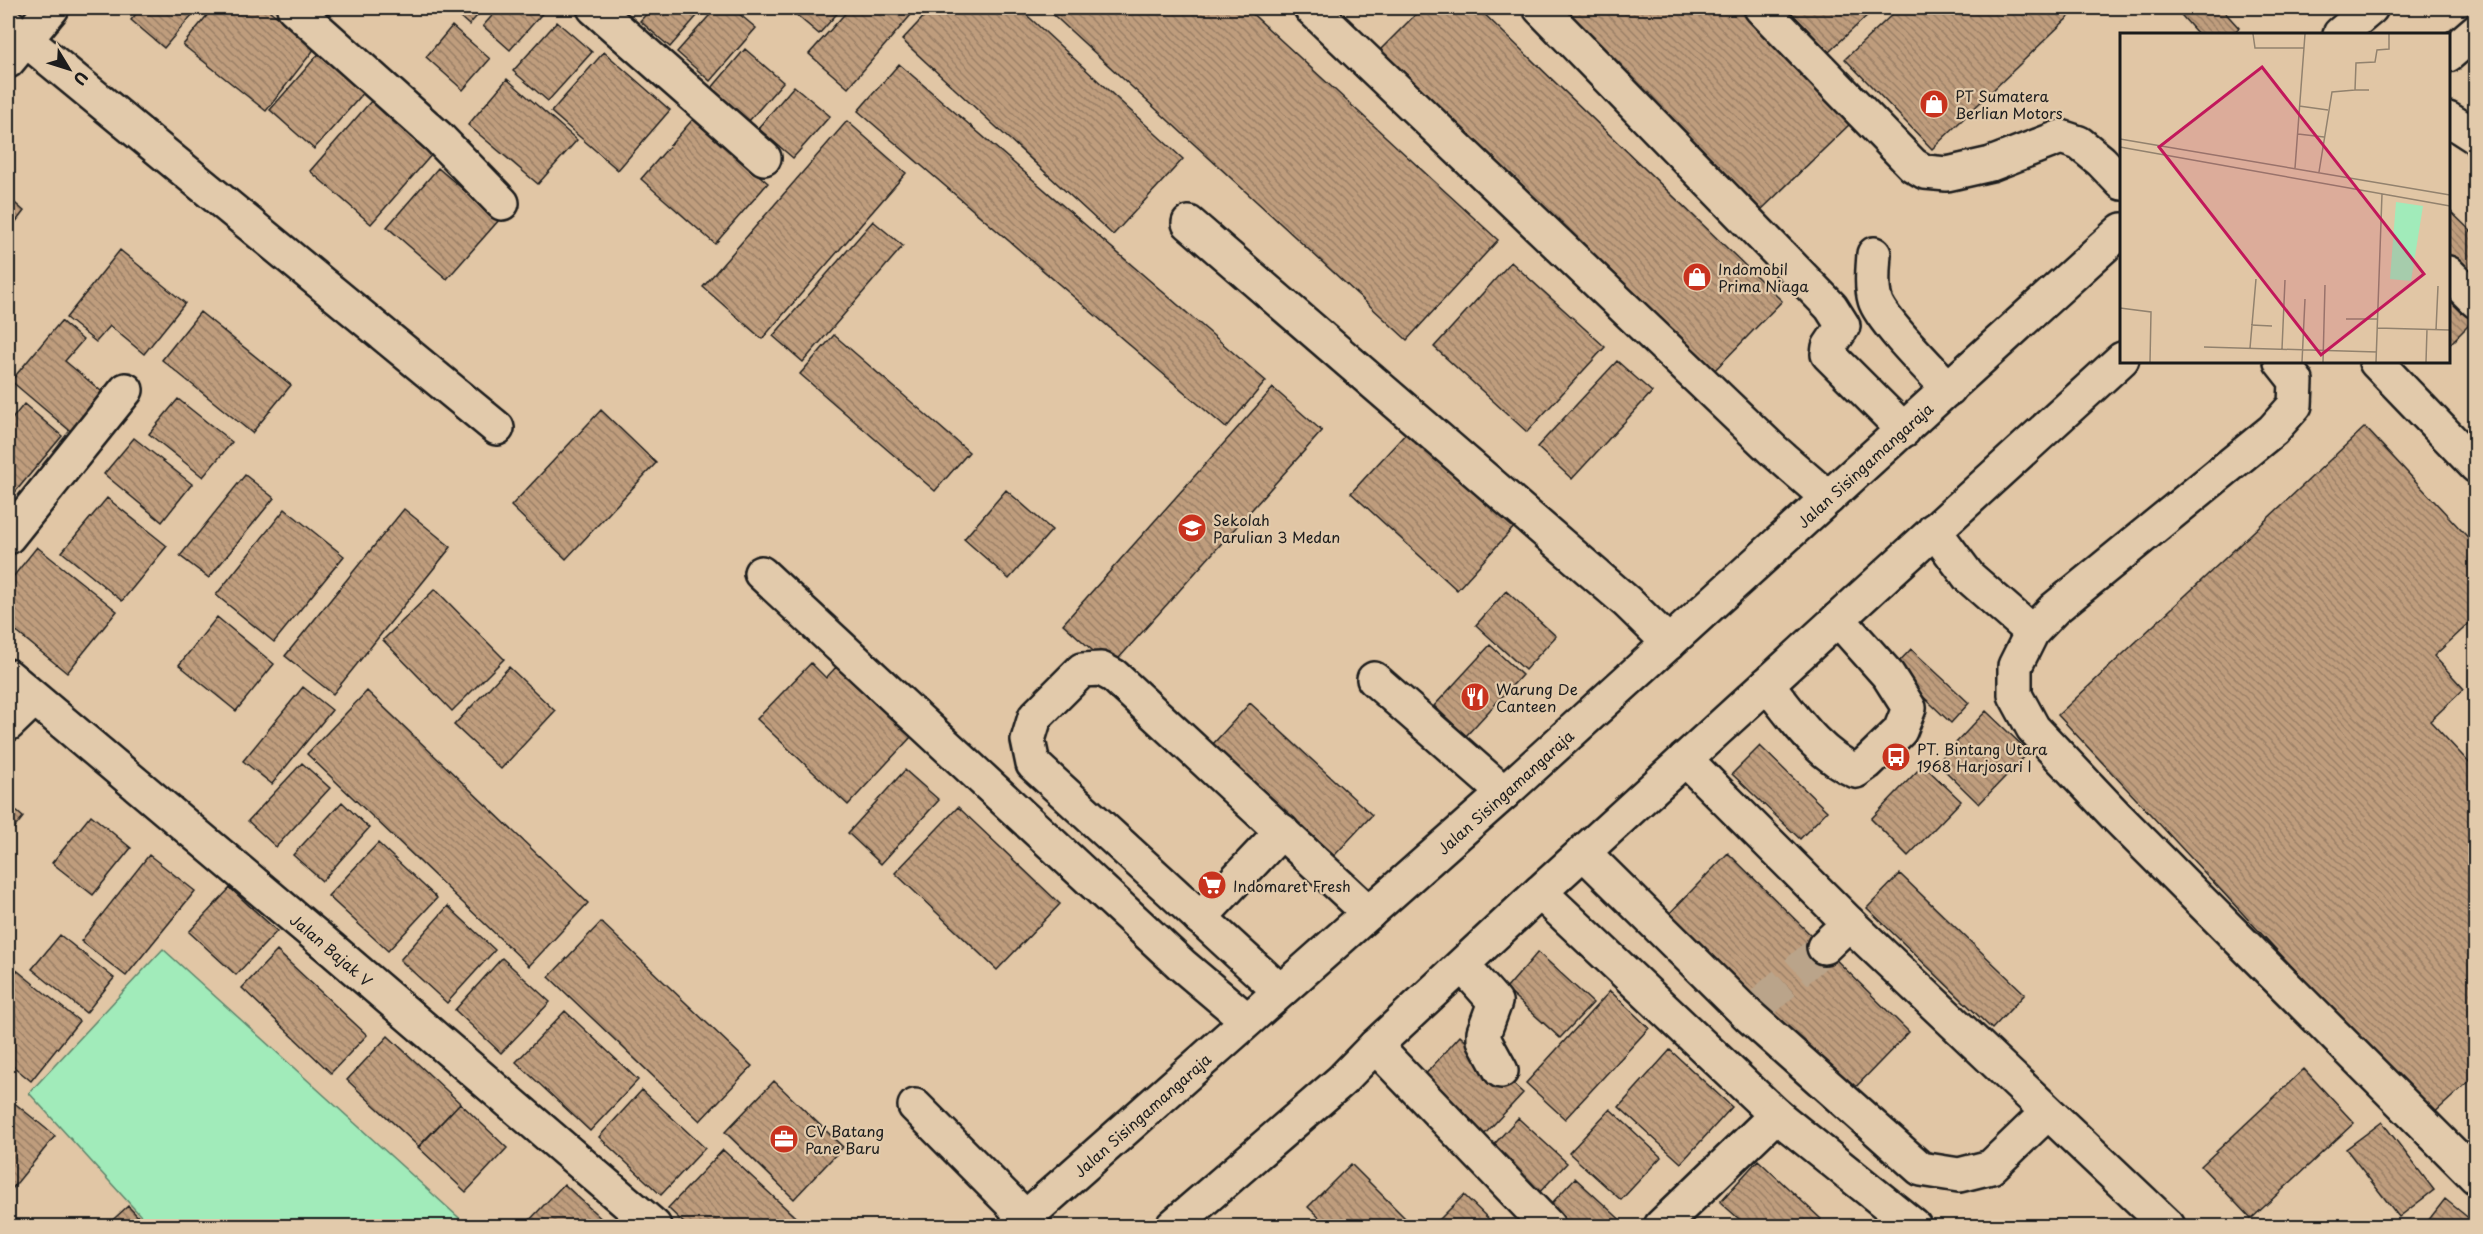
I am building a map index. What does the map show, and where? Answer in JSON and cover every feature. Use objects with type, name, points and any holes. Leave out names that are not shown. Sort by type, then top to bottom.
[{"type":"main road","points":[[52,8],[14,42],[497,428]]},
{"type":"main road","points":[[294,8],[438,137],[502,203]]},
{"type":"main road","points":[[594,8],[764,158]]},
{"type":"main road","points":[[1311,8],[1773,450],[1828,498]]},
{"type":"main road","points":[[1540,8],[1831,307],[1843,326],[1829,347],[1828,354],[1904,430]]},
{"type":"main road","points":[[1761,8],[1913,165],[1925,172],[1947,174],[1992,164],[2061,137],[2079,143],[2101,161],[2120,182]]},
{"type":"main road","points":[[2450,53],[2475,31]]},
{"type":"main road","points":[[2450,120],[2475,137]]},
{"type":"main road","points":[[1189,223],[1627,602],[1669,643]]},
{"type":"main road","name":"Jalan Sisingamangaraja","points":[[1021,1222],[1504,794],[2120,231]]},
{"type":"main road","points":[[1874,254],[1875,303],[1906,344],[1949,389]]},
{"type":"main road","points":[[2450,275],[2475,302]]},
{"type":"main road","points":[[1173,1227],[1341,1081],[1375,1046],[1583,852],[2120,360]]},
{"type":"main road","points":[[2282,363],[2296,381],[2295,405],[2273,430],[2054,609],[2032,632],[2015,666],[2015,694],[2033,728],[2127,827],[2475,1177]]},
{"type":"main road","points":[[2377,363],[2475,466]]},
{"type":"main road","points":[[8,537],[126,390]]},
{"type":"main road","points":[[1934,531],[1969,577],[2032,632]]},
{"type":"main road","points":[[761,573],[1173,957],[1247,1020]]},
{"type":"main road","points":[[1767,684],[1808,735],[1842,765],[1856,771],[1867,763],[1900,731],[1909,708],[1888,675],[1838,619]]},
{"type":"main road","points":[[1280,991],[1033,764],[1028,740],[1035,717],[1082,670],[1101,669],[1114,676],[1369,913]]},
{"type":"main road","name":"Jalan Bajak V","points":[[8,676],[343,959],[654,1227]]},
{"type":"main road","points":[[1374,679],[1504,794]]},
{"type":"main road","points":[[8,724],[34,699]]},
{"type":"main road","points":[[1685,759],[1849,923],[2168,1227]]},
{"type":"main road","points":[[1200,918],[1281,831]]},
{"type":"main road","points":[[1583,852],[1921,1169],[1959,1175],[1991,1167],[2047,1113]]},
{"type":"main road","points":[[1540,892],[1776,1115],[1914,1227]]},
{"type":"main road","points":[[1824,947],[1849,923]]},
{"type":"main road","points":[[1463,966],[1495,1002],[1484,1032],[1484,1041],[1501,1071]]},
{"type":"main road","points":[[1375,1046],[1548,1227]]},
{"type":"main road","points":[[915,1106],[1021,1222]]},
{"type":"main road","points":[[1661,1227],[1776,1115]]},
{"type":"green space","points":[[163,949],[468,1226],[150,1226],[29,1093]]},
{"type":"building","points":[[141,8],[198,8],[164,48],[131,20]]},
{"type":"building","points":[[213,8],[266,8],[316,47],[266,111],[183,45]]},
{"type":"building","points":[[450,8],[484,8],[469,25]]},
{"type":"building","points":[[499,8],[547,8],[510,50],[483,26]]},
{"type":"building","points":[[652,8],[704,8],[670,47],[640,21]]},
{"type":"building","points":[[716,8],[732,8],[756,28],[710,81],[677,52]]},
{"type":"building","points":[[788,8],[842,8],[819,34]]},
{"type":"building","points":[[850,8],[917,8],[848,88],[809,54]]},
{"type":"building","points":[[932,8],[1019,8],[1183,159],[1113,235],[902,40]]},
{"type":"building","points":[[1046,8],[1246,8],[1498,240],[1407,340]]},
{"type":"building","points":[[1422,8],[1478,8],[1782,301],[1712,373],[1379,51]]},
{"type":"building","points":[[1564,8],[1742,8],[1852,122],[1760,211]]},
{"type":"building","points":[[1787,8],[1875,8],[1829,52]]},
{"type":"building","name":"PT Sumatera Berlian Motors","points":[[1899,8],[2078,8],[1932,149],[1845,59]]},
{"type":"building","points":[[2175,8],[2221,8],[2239,28],[2233,33],[2197,33]]},
{"type":"building","points":[[557,22],[592,52],[548,101],[513,71]]},
{"type":"building","points":[[452,26],[490,59],[463,90],[426,57]]},
{"type":"building","points":[[745,49],[783,82],[749,121],[711,89]]},
{"type":"building","points":[[322,50],[367,89],[314,149],[270,110]]},
{"type":"building","points":[[604,52],[670,110],[618,170],[551,112]]},
{"type":"building","points":[[899,64],[1266,381],[1226,428],[858,111]]},
{"type":"building","points":[[507,79],[577,140],[538,184],[468,125]]},
{"type":"building","points":[[794,86],[830,116],[793,158],[758,128]]},
{"type":"building","points":[[372,100],[433,153],[371,224],[310,171]]},
{"type":"building","points":[[693,119],[768,183],[715,244],[641,179]]},
{"type":"building","points":[[847,121],[906,173],[762,339],[703,287]]},
{"type":"building","points":[[438,168],[499,220],[447,279],[387,227]]},
{"type":"building","points":[[8,197],[24,211],[8,232]]},
{"type":"building","points":[[2450,211],[2476,236],[2476,291],[2450,266]]},
{"type":"building","points":[[873,221],[903,246],[803,362],[773,336]]},
{"type":"building","points":[[120,250],[185,303],[144,354],[110,326],[96,342],[66,318]]},
{"type":"building","points":[[1511,262],[1605,347],[1527,432],[1434,347]]},
{"type":"building","points":[[2450,280],[2476,305],[2476,318],[2450,344]]},
{"type":"building","points":[[200,312],[291,385],[252,433],[162,360]]},
{"type":"building","points":[[61,321],[83,340],[65,361],[107,396],[75,435],[11,381]]},
{"type":"building","points":[[834,335],[969,452],[935,491],[800,374]]},
{"type":"building","points":[[1617,361],[1652,392],[1572,479],[1537,447]]},
{"type":"building","name":"Sekolah Parulian 3 Medan","points":[[1273,388],[1322,431],[1111,667],[1063,624]]},
{"type":"building","points":[[178,399],[232,442],[203,477],[149,434]]},
{"type":"building","points":[[24,404],[62,436],[11,497],[8,493],[8,424]]},
{"type":"building","points":[[601,410],[656,463],[566,559],[511,506]]},
{"type":"building","points":[[2365,427],[2476,546],[2476,617],[2434,656],[2464,689],[2430,721],[2476,770],[2476,1075],[2431,1116],[2058,715]]},
{"type":"building","points":[[1410,429],[1515,526],[1457,590],[1351,493]]},
{"type":"building","points":[[134,438],[192,484],[162,522],[104,474]]},
{"type":"building","points":[[245,475],[274,498],[209,578],[180,556]]},
{"type":"building","points":[[1006,490],[1052,530],[1009,579],[964,539]]},
{"type":"building","points":[[107,498],[167,546],[122,601],[62,552]]},
{"type":"building","points":[[285,509],[344,556],[274,642],[216,595]]},
{"type":"building","points":[[404,509],[451,547],[333,694],[285,656]]},
{"type":"building","points":[[37,547],[117,611],[67,673],[8,625],[8,583]]},
{"type":"building","points":[[435,589],[504,659],[452,711],[383,640]]},
{"type":"building","points":[[1506,591],[1556,636],[1525,670],[1476,625]]},
{"type":"building","points":[[217,617],[274,664],[236,711],[179,665]]},
{"type":"building","points":[[1490,645],[1522,675],[1466,736],[1434,706]]},
{"type":"building","points":[[1911,649],[1969,703],[1951,723],[1893,668]]},
{"type":"building","points":[[811,663],[826,678],[836,667],[911,737],[848,805],[757,719]]},
{"type":"building","points":[[509,667],[555,711],[501,769],[454,725]]},
{"type":"building","points":[[303,687],[332,710],[272,784],[243,761]]},
{"type":"building","points":[[367,691],[588,903],[529,966],[307,754]]},
{"type":"building","points":[[1250,703],[1372,815],[1334,856],[1213,744]]},
{"type":"building","points":[[1986,711],[2029,752],[1979,804],[1937,763]]},
{"type":"building","points":[[1760,746],[1827,811],[1800,839],[1732,774]]},
{"type":"building","points":[[302,763],[330,788],[276,847],[248,821]]},
{"type":"building","points":[[1923,765],[1961,801],[1908,856],[1871,819]]},
{"type":"building","points":[[905,770],[939,800],[881,864],[848,833]]},
{"type":"building","points":[[342,802],[369,828],[322,881],[293,855]]},
{"type":"building","points":[[8,804],[23,817],[8,836]]},
{"type":"building","points":[[958,807],[1060,904],[997,970],[895,873]]},
{"type":"building","points":[[91,815],[131,848],[93,895],[52,863]]},
{"type":"building","points":[[378,843],[437,898],[388,951],[328,896]]},
{"type":"building","points":[[1728,853],[1909,1032],[1850,1093],[1668,915]]},
{"type":"building","points":[[149,855],[195,891],[126,976],[81,941]]},
{"type":"building","points":[[1900,874],[2025,994],[1992,1029],[1867,908]]},
{"type":"building","points":[[230,888],[277,931],[236,975],[189,932]]},
{"type":"building","points":[[448,906],[495,950],[447,1003],[400,960]]},
{"type":"building","points":[[601,922],[752,1066],[700,1121],[549,977]]},
{"type":"building","points":[[60,935],[114,978],[86,1013],[32,969]]},
{"type":"building","points":[[277,951],[367,1035],[331,1073],[242,988]]},
{"type":"building","points":[[1538,952],[1593,1003],[1560,1038],[1506,989]]},
{"type":"building","points":[[502,958],[550,1002],[501,1053],[455,1010]]},
{"type":"building","points":[[8,963],[79,1021],[31,1081],[8,1062]]},
{"type":"building","points":[[1610,991],[1649,1028],[1565,1119],[1526,1083]]},
{"type":"building","points":[[565,1011],[638,1080],[590,1131],[516,1062]]},
{"type":"building","points":[[388,1036],[460,1103],[419,1147],[347,1080]]},
{"type":"building","points":[[1460,1036],[1523,1093],[1483,1136],[1421,1079]]},
{"type":"building","points":[[1670,1050],[1732,1107],[1681,1163],[1619,1107]]},
{"type":"building","points":[[2304,1069],[2354,1123],[2251,1219],[2201,1166]]},
{"type":"building","name":"CV Batang Pane Baru","points":[[774,1081],[843,1147],[794,1199],[725,1132]]},
{"type":"building","points":[[642,1090],[705,1148],[661,1195],[599,1137]]},
{"type":"building","points":[[12,1101],[55,1136],[8,1194],[8,1107]]},
{"type":"building","points":[[460,1103],[507,1148],[466,1192],[418,1147]]},
{"type":"building","points":[[1610,1109],[1661,1157],[1621,1200],[1569,1153]]},
{"type":"building","points":[[1518,1118],[1567,1163],[1537,1195],[1489,1150]]},
{"type":"building","points":[[2382,1122],[2434,1190],[2399,1217],[2346,1149]]},
{"type":"building","points":[[723,1150],[805,1226],[687,1226],[668,1208]]},
{"type":"building","points":[[1758,1160],[1821,1219],[1814,1226],[1747,1226],[1720,1202]]},
{"type":"building","points":[[1351,1164],[1410,1223],[1407,1226],[1328,1226],[1308,1207]]},
{"type":"building","points":[[1575,1178],[1627,1226],[1552,1226],[1540,1216]]},
{"type":"building","points":[[564,1184],[609,1226],[524,1226]]},
{"type":"building","points":[[1464,1195],[1496,1226],[1433,1226]]},
{"type":"building","points":[[2445,1199],[2476,1224],[2476,1226],[2424,1226]]},
{"type":"building","points":[[128,1206],[147,1226],[106,1226]]},
{"type":"tunnel","points":[[1760,1005],[1824,947]]},
{"type":"place","name":"PT Sumatera Berlian Motors","points":[[1934,104]]},
{"type":"place","name":"Indomobil Prima Niaga","points":[[1697,277]]},
{"type":"place","name":"Sekolah Parulian 3 Medan","points":[[1192,528]]},
{"type":"place","name":"Warung De Canteen","points":[[1475,697]]},
{"type":"place","name":"PT. Bintang Utara 1968 Harjosari I","points":[[1896,757]]},
{"type":"place","name":"Indomaret Fresh","points":[[1212,885]]},
{"type":"place","name":"CV Batang Pane Baru","points":[[784,1139]]}]
